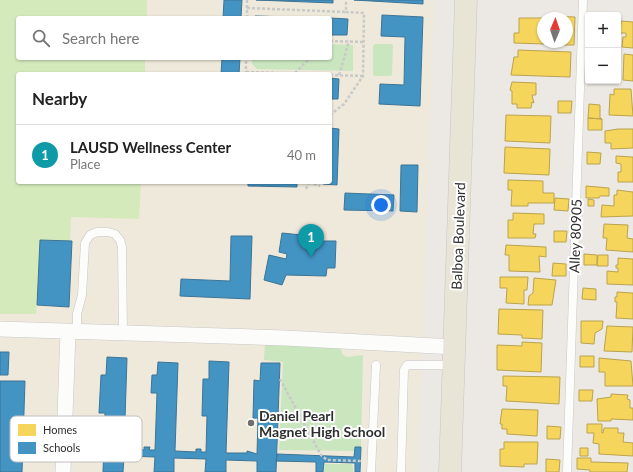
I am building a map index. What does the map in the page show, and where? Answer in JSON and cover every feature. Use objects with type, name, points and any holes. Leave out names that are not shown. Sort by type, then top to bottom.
[{"type":"main road","name":"Balboa Boulevard","points":[[450,472],[466,0]]},
{"type":"street","points":[[0,330],[380,342],[454,356]]},
{"type":"street","points":[[67,416],[72,332]]},
{"type":"street","points":[[63,472],[64,462]]},
{"type":"lane","name":"Alley 80905","points":[[567,472],[583,0]]},
{"type":"lane","points":[[72,332],[85,243],[90,235],[97,232],[108,232],[115,234],[120,240],[122,247],[123,333]]},
{"type":"lane","points":[[401,472],[404,370],[407,365],[454,356]]},
{"type":"lane","points":[[372,472],[376,366]]},
{"type":"path","points":[[247,0],[247,16]]},
{"type":"path","points":[[346,0],[346,12]]},
{"type":"path","points":[[247,8],[364,13],[363,76],[344,104],[332,113]]},
{"type":"path","points":[[332,41],[363,42]]},
{"type":"path","points":[[339,75],[348,41]]},
{"type":"path","points":[[246,60],[246,72]]},
{"type":"path","points":[[296,72],[308,60]]},
{"type":"path","points":[[332,75],[363,76]]},
{"type":"path","points":[[306,189],[308,184]]},
{"type":"path","points":[[314,184],[320,186]]},
{"type":"path","points":[[280,379],[320,455],[327,460],[360,461]]},
{"type":"shaded area","points":[[0,0],[434,0],[418,472],[0,472]]},
{"type":"green space","points":[[0,0],[147,0],[147,16],[16,16],[16,60],[145,60],[145,72],[16,72],[16,184],[141,184],[139,219],[71,217],[70,241],[40,240],[36,314],[0,314]]},
{"type":"green space","points":[[332,44],[353,45],[353,71],[257,69],[252,64],[252,60],[332,60]]},
{"type":"green space","points":[[375,44],[392,44],[392,75],[373,75],[373,46]]},
{"type":"green space","points":[[265,344],[341,348],[342,354],[347,357],[363,355],[361,447],[355,447],[355,451],[279,450],[283,362],[264,360]]},
{"type":"green space","points":[[325,464],[351,464],[353,466],[353,472],[324,472]]},
{"type":"building: Homes","points":[[573,17],[575,17],[573,45]]},
{"type":"building: Homes","points":[[519,18],[537,18],[537,44],[514,43],[514,33],[519,33]]},
{"type":"building: Homes","points":[[621,21],[633,22],[633,48],[622,47],[623,37],[626,37],[626,33],[621,33]]},
{"type":"building: Homes","points":[[518,50],[571,52],[570,77],[511,75],[514,57],[518,57]]},
{"type":"building: Homes","points":[[624,54],[633,55],[633,81],[623,80]]},
{"type":"building: Homes","points":[[512,82],[536,83],[536,95],[532,95],[534,103],[532,102],[531,108],[517,108],[517,104],[512,104],[512,91],[510,90]]},
{"type":"building: Homes","points":[[614,89],[631,89],[633,116],[609,115],[610,94],[614,95]]},
{"type":"building: Homes","points":[[558,101],[572,101],[571,113],[558,113]]},
{"type":"building: Homes","points":[[589,104],[600,105],[600,118],[602,119],[588,118]]},
{"type":"building: Homes","points":[[506,115],[551,116],[550,143],[505,141]]},
{"type":"building: Homes","points":[[588,118],[602,119],[602,130],[588,130]]},
{"type":"building: Homes","points":[[633,129],[633,148],[611,149],[611,143],[605,143],[605,131]]},
{"type":"building: Homes","points":[[505,147],[550,149],[549,175],[504,173]]},
{"type":"building: Homes","points":[[587,152],[601,153],[600,164],[587,164]]},
{"type":"building: Homes","points":[[616,156],[633,157],[633,182],[618,182],[618,172],[621,172],[621,164],[616,163]]},
{"type":"building: Homes","points":[[508,180],[543,181],[543,193],[554,193],[554,203],[528,203],[528,206],[511,206],[512,190],[508,190]]},
{"type":"building: Homes","points":[[586,186],[609,188],[609,196],[586,198]]},
{"type":"building: Homes","points":[[617,190],[633,192],[633,216],[601,217],[602,205],[614,206],[614,195],[617,195]]},
{"type":"building: Homes","points":[[555,198],[569,199],[568,211],[554,210]]},
{"type":"building: Homes","points":[[588,199],[594,200],[594,206],[588,206]]},
{"type":"building: Homes","points":[[513,213],[544,214],[544,224],[534,224],[533,234],[536,234],[535,238],[508,238],[508,220],[513,220]]},
{"type":"building: Homes","points":[[604,224],[628,225],[627,238],[633,239],[633,252],[606,250],[607,238],[603,238]]},
{"type":"building: Homes","points":[[554,231],[567,231],[566,242],[554,242]]},
{"type":"building: Homes","points":[[506,245],[546,247],[546,257],[539,256],[540,272],[509,271],[509,255],[505,255]]},
{"type":"building: Homes","points":[[584,254],[597,255],[597,265],[584,265]]},
{"type":"building: Homes","points":[[598,255],[608,255],[608,266],[597,266]]},
{"type":"building: Homes","points":[[618,258],[633,259],[633,285],[607,284],[607,271],[618,272],[616,265],[618,265]]},
{"type":"building: Homes","points":[[553,263],[566,264],[566,276],[552,276]]},
{"type":"building: Homes","points":[[500,277],[528,277],[527,290],[524,290],[524,304],[506,303],[507,288],[500,288]]},
{"type":"building: Homes","points":[[534,278],[556,280],[552,305],[528,305],[529,296],[533,293]]},
{"type":"building: Homes","points":[[583,288],[596,289],[596,300],[582,299]]},
{"type":"building: Homes","points":[[617,292],[633,293],[633,319],[616,318],[617,302],[615,302],[615,297],[617,297]]},
{"type":"building: Homes","points":[[499,309],[543,310],[542,339],[522,338],[522,335],[498,334]]},
{"type":"building: Homes","points":[[581,321],[603,321],[602,329],[595,333],[594,344],[581,343]]},
{"type":"building: Homes","points":[[607,326],[633,327],[632,352],[604,351]]},
{"type":"building: Homes","points":[[522,342],[542,343],[541,372],[497,370],[497,345],[522,346]]},
{"type":"building: Homes","points":[[580,356],[594,356],[594,367],[580,367]]},
{"type":"building: Homes","points":[[599,358],[631,361],[633,386],[605,386],[605,372],[599,372]]},
{"type":"building: Homes","points":[[503,376],[560,377],[559,404],[506,401],[507,386],[503,386]]},
{"type":"building: Homes","points":[[579,390],[593,390],[592,401],[579,401]]},
{"type":"building: Homes","points":[[611,394],[628,395],[627,399],[630,400],[630,408],[633,408],[633,420],[611,419],[611,421],[598,421],[597,399],[611,397]]},
{"type":"building: Homes","points":[[502,409],[538,410],[537,436],[507,434],[507,429],[502,429],[502,424],[500,424]]},
{"type":"building: Homes","points":[[587,424],[602,424],[602,433],[604,428],[618,428],[618,433],[624,433],[623,442],[633,443],[633,456],[599,454],[599,444],[593,443],[594,433],[587,433]]},
{"type":"building: Homes","points":[[547,426],[561,427],[560,439],[547,439]]},
{"type":"building: Homes","points":[[504,442],[538,442],[537,464],[524,464],[524,467],[500,466],[500,449],[504,449]]},
{"type":"building: Homes","points":[[580,448],[588,448],[588,456],[580,456]]},
{"type":"building: Homes","points":[[577,458],[591,458],[591,462],[628,463],[627,472],[590,472],[590,470],[577,469]]},
{"type":"building: Homes","points":[[546,459],[560,460],[559,472],[546,472]]},
{"type":"building: Schools","points":[[224,0],[242,0],[241,16],[223,16]]},
{"type":"building: Schools","points":[[256,0],[333,0],[333,3]]},
{"type":"building: Schools","points":[[354,0],[423,0],[423,4]]},
{"type":"building: Schools","points":[[382,15],[423,17],[420,106],[379,104],[380,84],[404,85],[405,37],[381,36]]},
{"type":"building: Schools","points":[[332,18],[348,19],[347,35],[332,35]]},
{"type":"building: Schools","points":[[222,60],[240,60],[239,72],[221,72]]},
{"type":"building: Schools","points":[[332,78],[339,79],[338,99],[332,99]]},
{"type":"building: Schools","points":[[332,128],[339,129],[337,185],[323,184],[332,184]]},
{"type":"building: Schools","points":[[401,165],[418,165],[417,212],[400,211]]},
{"type":"building: Schools","points":[[248,184],[297,184],[297,187],[248,186]]},
{"type":"building: Schools","points":[[345,193],[394,195],[393,211],[344,210]]},
{"type":"building: Schools","points":[[282,233],[321,237],[321,241],[336,241],[335,268],[327,268],[326,276],[286,275],[282,285],[264,280],[269,255],[286,259],[287,254],[279,252]]},
{"type":"building: Schools","points":[[231,236],[252,236],[250,299],[180,296],[181,279],[230,281]]},
{"type":"building: Schools","points":[[40,240],[72,241],[69,307],[37,305]]},
{"type":"building: Schools","points":[[0,352],[9,352],[8,375],[0,375]]},
{"type":"building: Schools","points":[[107,357],[127,358],[125,416],[105,416],[105,413],[99,413],[101,375],[106,375]]},
{"type":"building: Schools","points":[[209,361],[229,362],[226,453],[247,453],[247,451],[257,454],[258,418],[253,418],[254,380],[260,381],[261,363],[280,363],[276,472],[257,472],[257,461],[226,460],[226,472],[205,472],[206,459],[174,458],[174,472],[154,472],[155,457],[142,457],[142,450],[144,450],[144,447],[150,447],[149,450],[155,450],[157,393],[151,393],[152,375],[157,375],[158,362],[178,363],[175,451],[196,452],[196,449],[201,449],[201,452],[206,452],[207,416],[202,416],[203,379],[209,379]]},
{"type":"building: Schools","points":[[0,381],[25,381],[24,416],[10,416],[10,462],[22,462],[22,472],[0,472]]},
{"type":"building: Schools","points":[[355,447],[361,447],[360,472],[355,472],[355,463],[324,462],[323,472],[316,472],[316,462],[276,461],[277,454],[354,457]]},
{"type":"building: Schools","points":[[103,462],[124,462],[123,472],[103,472]]},
{"type":"place","name":"LAUSD Wellness Center","points":[[311,257]]},
{"type":"place","name":"Daniel Pearl Magnet High School","points":[[251,423]]}]
